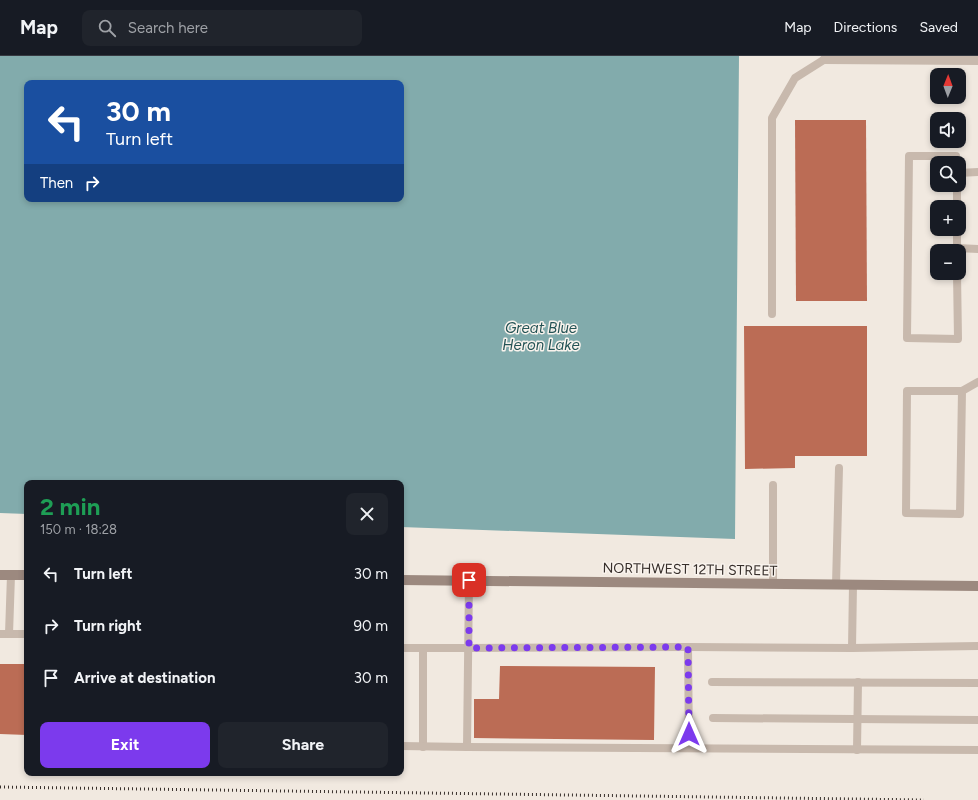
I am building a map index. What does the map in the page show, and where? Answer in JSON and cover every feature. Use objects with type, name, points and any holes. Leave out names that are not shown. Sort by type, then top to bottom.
[{"type":"main road","points":[[0,575],[24,575]]},
{"type":"main road","name":"NORTHWEST 12TH STREET","points":[[404,580],[978,586]]},
{"type":"street","points":[[824,57],[978,60]]},
{"type":"lane","points":[[772,314],[772,118],[795,78],[824,57]]},
{"type":"lane","points":[[930,156],[909,156],[907,338],[958,339],[957,280]]},
{"type":"lane","points":[[966,173],[978,172]]},
{"type":"lane","points":[[966,249],[978,249]]},
{"type":"lane","points":[[962,391],[960,514],[906,513],[907,391],[962,391],[978,382]]},
{"type":"lane","points":[[836,585],[839,468]]},
{"type":"lane","points":[[773,485],[773,584]]},
{"type":"lane","points":[[11,575],[4,634],[24,634]]},
{"type":"lane","points":[[467,747],[469,580]]},
{"type":"lane","points":[[852,648],[853,585]]},
{"type":"lane","points":[[404,648],[852,648],[978,646]]},
{"type":"lane","points":[[688,647],[689,748]]},
{"type":"lane","points":[[423,648],[424,747]]},
{"type":"lane","points":[[712,682],[978,683]]},
{"type":"lane","points":[[857,750],[858,682]]},
{"type":"lane","points":[[713,718],[978,720]]},
{"type":"lane","points":[[404,746],[978,750]]},
{"type":"water","name":"Great Blue Heron Lake","points":[[0,56],[739,56],[735,539],[404,527],[404,480],[24,480],[24,514],[0,513]]},
{"type":"building","points":[[795,120],[866,120],[867,301],[796,301]]},
{"type":"building","points":[[744,326],[867,326],[867,456],[795,456],[795,468],[745,469]]},
{"type":"building","points":[[0,664],[24,664],[24,735],[0,734]]},
{"type":"building","points":[[500,666],[655,667],[654,740],[474,738],[474,699],[499,699]]},
{"type":"railway","points":[[0,787],[924,800]]},
{"type":"route","points":[[469,580],[469,648],[688,647],[689,734]]}]
